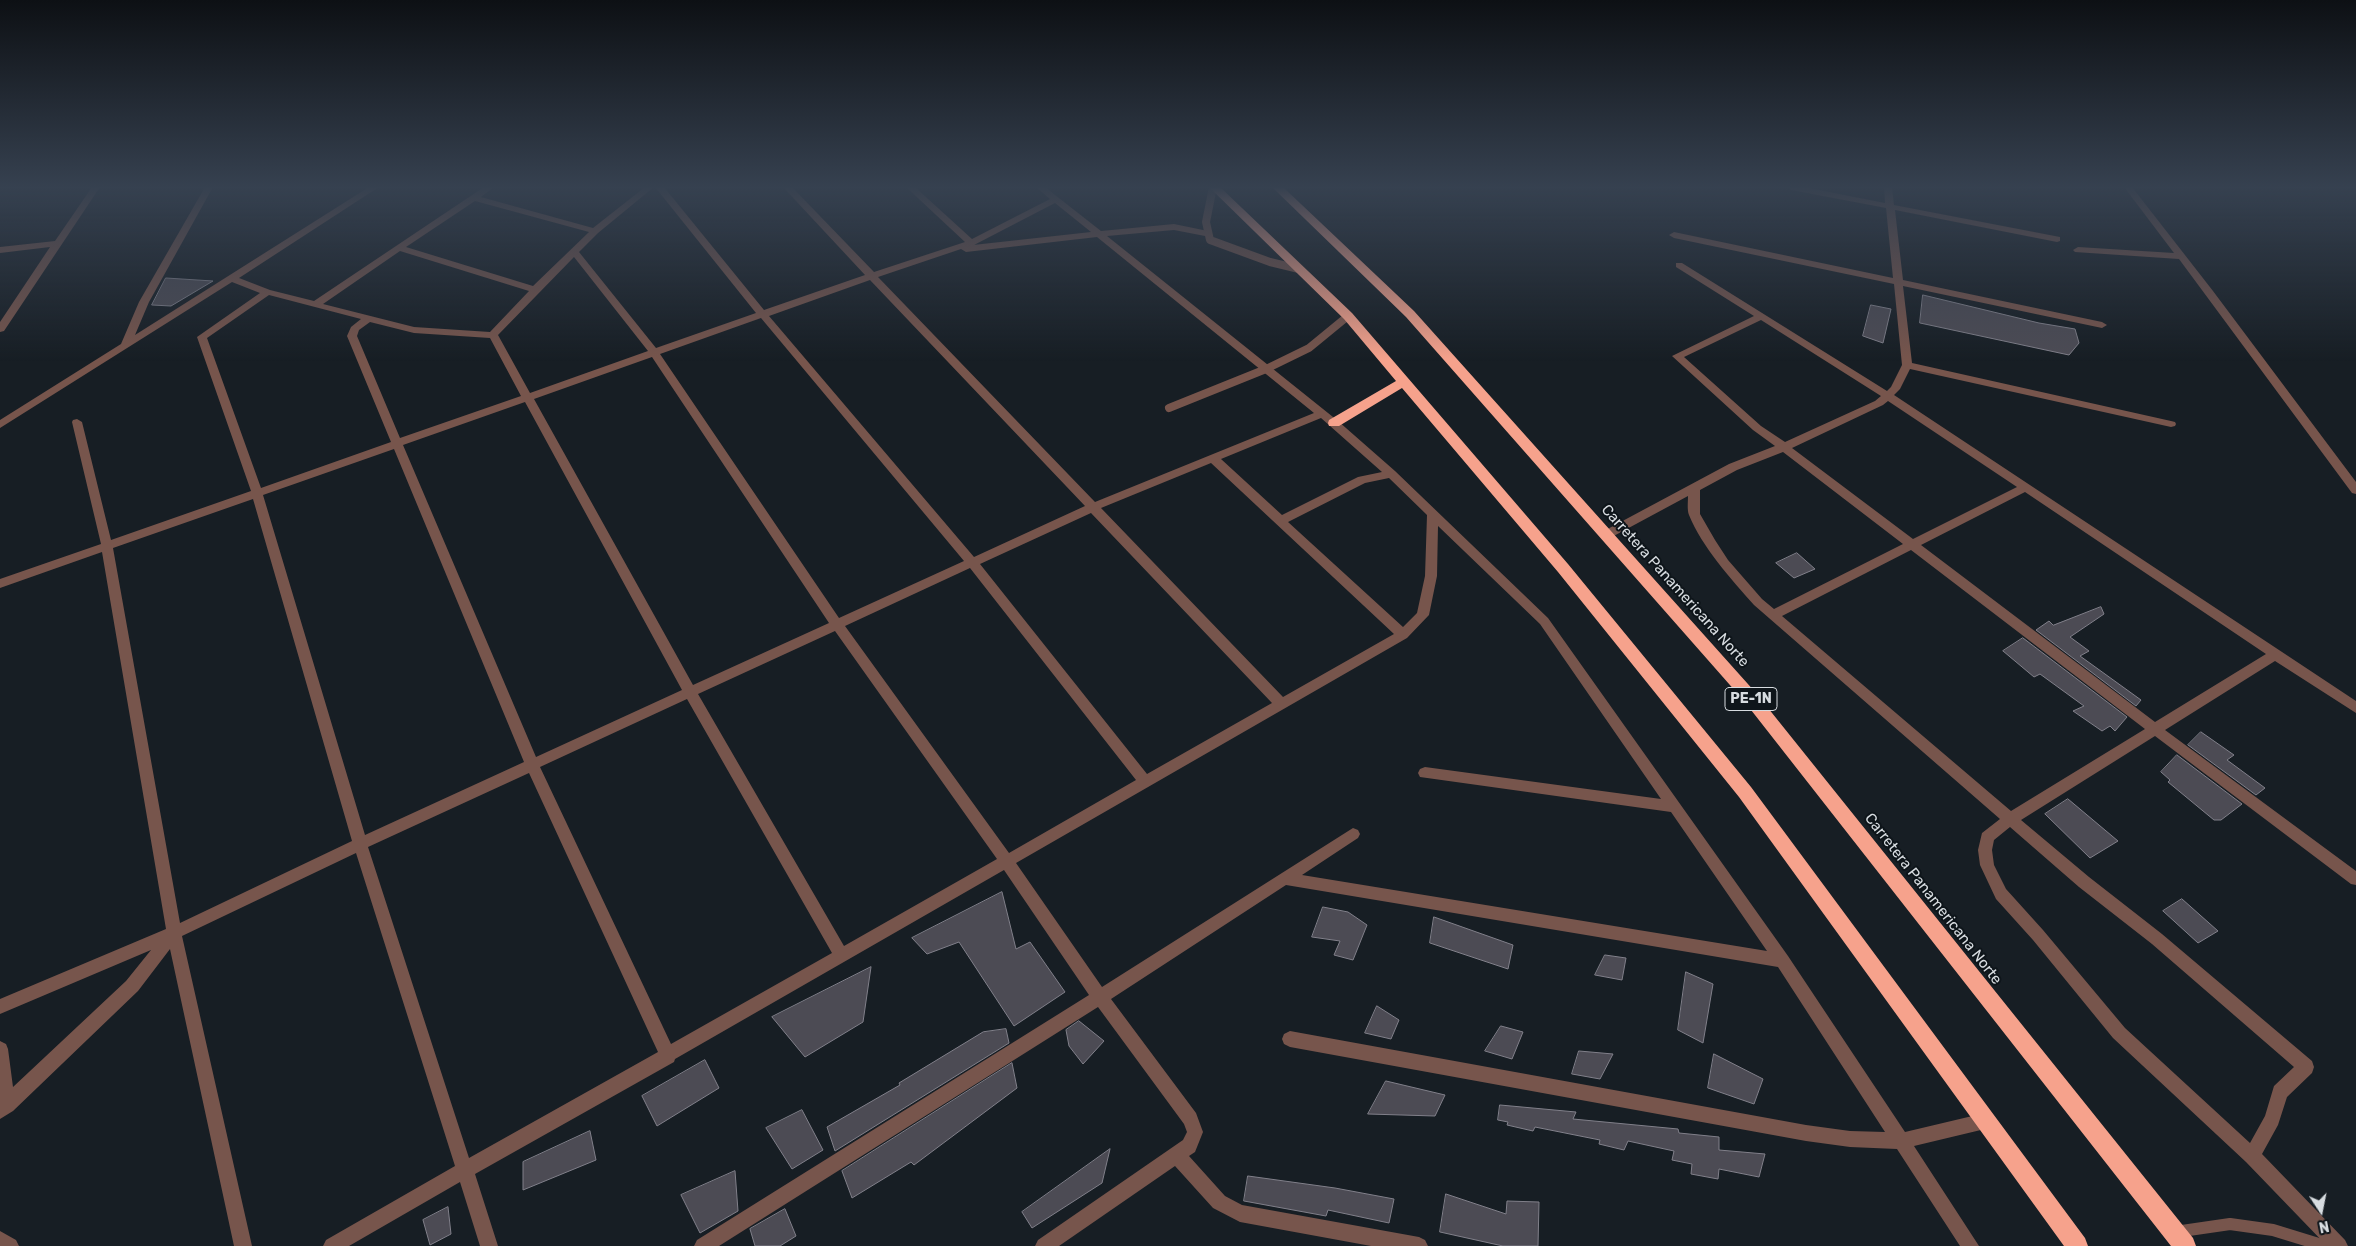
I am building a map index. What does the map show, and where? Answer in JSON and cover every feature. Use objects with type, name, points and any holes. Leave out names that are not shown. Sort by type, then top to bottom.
[{"type":"highway","points":[[1274,245],[1348,316],[1406,381],[1563,568],[1745,792],[2077,1246]]},
{"type":"highway","name":"Carretera Panamericana Norte","points":[[1338,245],[1410,314],[1750,697],[2185,1246]]},
{"type":"highway","points":[[1334,423],[1406,381]]},
{"type":"street","points":[[0,250],[46,245]]},
{"type":"street","points":[[0,329],[56,245]]},
{"type":"street","points":[[125,346],[144,302],[176,245]]},
{"type":"street","points":[[0,425],[283,245]]},
{"type":"street","points":[[316,304],[403,245]]},
{"type":"street","points":[[493,335],[580,245]]},
{"type":"street","points":[[706,245],[972,562],[1146,783]]},
{"type":"street","points":[[842,245],[1282,705]]},
{"type":"street","points":[[0,584],[762,314],[964,245]]},
{"type":"street","points":[[946,251],[1002,245]]},
{"type":"street","points":[[1113,245],[1334,423],[1391,474],[1544,621],[1783,961],[1970,1246]]},
{"type":"street","points":[[1722,245],[2102,325]]},
{"type":"street","points":[[1606,535],[1734,467],[1869,409],[1888,396],[1898,384],[1907,365],[1894,245]]},
{"type":"street","points":[[2173,245],[2354,486]]},
{"type":"street","points":[[399,248],[535,290]]},
{"type":"street","points":[[2078,250],[2181,256]]},
{"type":"street","points":[[574,251],[654,352],[837,625],[1007,862],[1100,997],[1190,1119],[1195,1132],[1189,1146],[1044,1246]]},
{"type":"street","points":[[1679,265],[1888,396],[2356,708]]},
{"type":"street","points":[[231,278],[267,292],[414,330],[493,335]]},
{"type":"street","points":[[267,292],[202,337],[257,493],[360,844],[489,1246]]},
{"type":"street","points":[[1762,316],[1676,356],[1757,428],[2156,730],[2356,878]]},
{"type":"street","points":[[370,318],[355,329],[352,336],[532,765],[668,1056]]},
{"type":"street","points":[[493,335],[529,396],[690,692],[842,956]]},
{"type":"street","points":[[1907,365],[2172,424]]},
{"type":"street","points":[[0,1007],[174,932],[360,844],[1093,507],[1322,414]]},
{"type":"street","points":[[77,422],[107,546],[174,932],[243,1246]]},
{"type":"street","points":[[1214,459],[1403,635]]},
{"type":"street","points":[[1280,521],[1362,480],[1391,474]]},
{"type":"street","points":[[1694,488],[1694,514],[1711,543],[1740,583],[1773,615],[2012,818],[2084,882],[2157,939],[2306,1068],[2280,1092],[2272,1120],[2252,1156]]},
{"type":"street","points":[[1773,615],[2024,488]]},
{"type":"street","points":[[332,1246],[1403,635],[1423,615],[1431,576],[1433,514]]},
{"type":"street","points":[[2276,654],[2012,818],[1987,836],[1985,850],[1987,865],[2001,894],[2038,935],[2119,1033],[2252,1156],[2339,1246]]},
{"type":"street","points":[[1425,773],[1675,807]]},
{"type":"street","points":[[703,1246],[1100,997],[1353,834]]},
{"type":"street","points":[[1284,878],[1783,961]]},
{"type":"street","points":[[3,1108],[132,986],[174,932]]},
{"type":"street","points":[[1290,1038],[1806,1133],[1850,1139],[1901,1141],[1985,1121]]},
{"type":"street","points":[[0,1049],[3,1108]]},
{"type":"street","points":[[1176,1156],[1219,1202],[1240,1213],[1419,1246]]},
{"type":"street","points":[[0,1240],[10,1246]]},
{"type":"lane","points":[[1220,245],[1299,269]]},
{"type":"lane","points":[[1169,408],[1266,369],[1309,348],[1348,316]]},
{"type":"lane","points":[[2174,1232],[2230,1224],[2273,1230],[2325,1246]]},
{"type":"building","points":[[166,278],[213,281],[171,306],[152,305]]},
{"type":"building","points":[[1923,295],[2039,323],[2075,329],[2079,343],[2069,355],[1920,323]]},
{"type":"building","points":[[1871,305],[1891,309],[1883,343],[1863,336]]},
{"type":"building","points":[[1797,553],[1815,569],[1794,578],[1776,563]]},
{"type":"building","points":[[2101,607],[2104,614],[2070,637],[2089,651],[2080,656],[2141,700],[2136,706],[2036,630],[2049,621],[2053,625]]},
{"type":"building","points":[[2023,638],[2127,717],[2115,731],[2110,726],[2102,731],[2073,711],[2084,706],[2040,674],[2034,677],[2003,651]]},
{"type":"building","points":[[2201,732],[2234,755],[2227,760],[2265,788],[2256,795],[2188,745]]},
{"type":"building","points":[[2177,755],[2242,804],[2221,820],[2214,820],[2168,782],[2170,780],[2161,772]]},
{"type":"building","points":[[2068,799],[2118,841],[2090,858],[2045,814]]},
{"type":"building","points":[[1002,892],[1016,949],[1030,942],[1065,992],[1014,1026],[959,942],[927,954],[912,938]]},
{"type":"building","points":[[2182,899],[2218,931],[2198,943],[2163,911]]},
{"type":"building","points":[[1323,907],[1348,912],[1367,925],[1353,960],[1334,955],[1340,941],[1312,937]]},
{"type":"building","points":[[1434,917],[1513,945],[1508,969],[1430,943]]},
{"type":"building","points":[[1605,955],[1626,958],[1622,980],[1595,975]]},
{"type":"building","points":[[871,967],[863,1022],[805,1057],[772,1017]]},
{"type":"building","points":[[1686,972],[1713,984],[1703,1043],[1678,1030]]},
{"type":"building","points":[[1377,1006],[1399,1020],[1391,1039],[1365,1033]]},
{"type":"building","points":[[1079,1021],[1104,1041],[1083,1064],[1069,1046],[1066,1030]]},
{"type":"building","points":[[1501,1026],[1523,1032],[1512,1059],[1485,1051]]},
{"type":"building","points":[[1006,1029],[1009,1043],[835,1151],[827,1127],[900,1085],[899,1083],[983,1032]]},
{"type":"building","points":[[1579,1051],[1613,1054],[1600,1079],[1572,1074]]},
{"type":"building","points":[[1714,1054],[1763,1079],[1754,1104],[1708,1088]]},
{"type":"building","points":[[705,1060],[719,1088],[657,1126],[642,1096]]},
{"type":"building","points":[[1012,1063],[1017,1088],[914,1165],[911,1162],[852,1198],[842,1171]]},
{"type":"building","points":[[1386,1081],[1445,1095],[1435,1116],[1368,1114]]},
{"type":"building","points":[[1500,1105],[1576,1112],[1573,1119],[1678,1129],[1679,1133],[1719,1137],[1719,1150],[1765,1154],[1759,1177],[1719,1169],[1718,1179],[1691,1174],[1692,1164],[1672,1160],[1674,1151],[1628,1141],[1624,1150],[1599,1144],[1600,1140],[1535,1127],[1533,1131],[1507,1125],[1508,1122],[1498,1120]]},
{"type":"building","points":[[802,1110],[823,1150],[792,1169],[766,1128]]},
{"type":"building","points":[[590,1131],[596,1160],[523,1190],[523,1162]]},
{"type":"building","points":[[1110,1149],[1102,1183],[1032,1228],[1022,1212]]},
{"type":"building","points":[[735,1171],[738,1211],[700,1233],[681,1195]]},
{"type":"building","points":[[1248,1176],[1335,1188],[1394,1199],[1389,1223],[1328,1210],[1326,1216],[1244,1201]]},
{"type":"building","points":[[1446,1194],[1506,1214],[1507,1201],[1539,1202],[1538,1246],[1503,1246],[1440,1232]]},
{"type":"building","points":[[448,1207],[451,1234],[430,1245],[423,1220]]},
{"type":"building","points":[[785,1209],[796,1236],[780,1246],[755,1246],[750,1229]]}]
